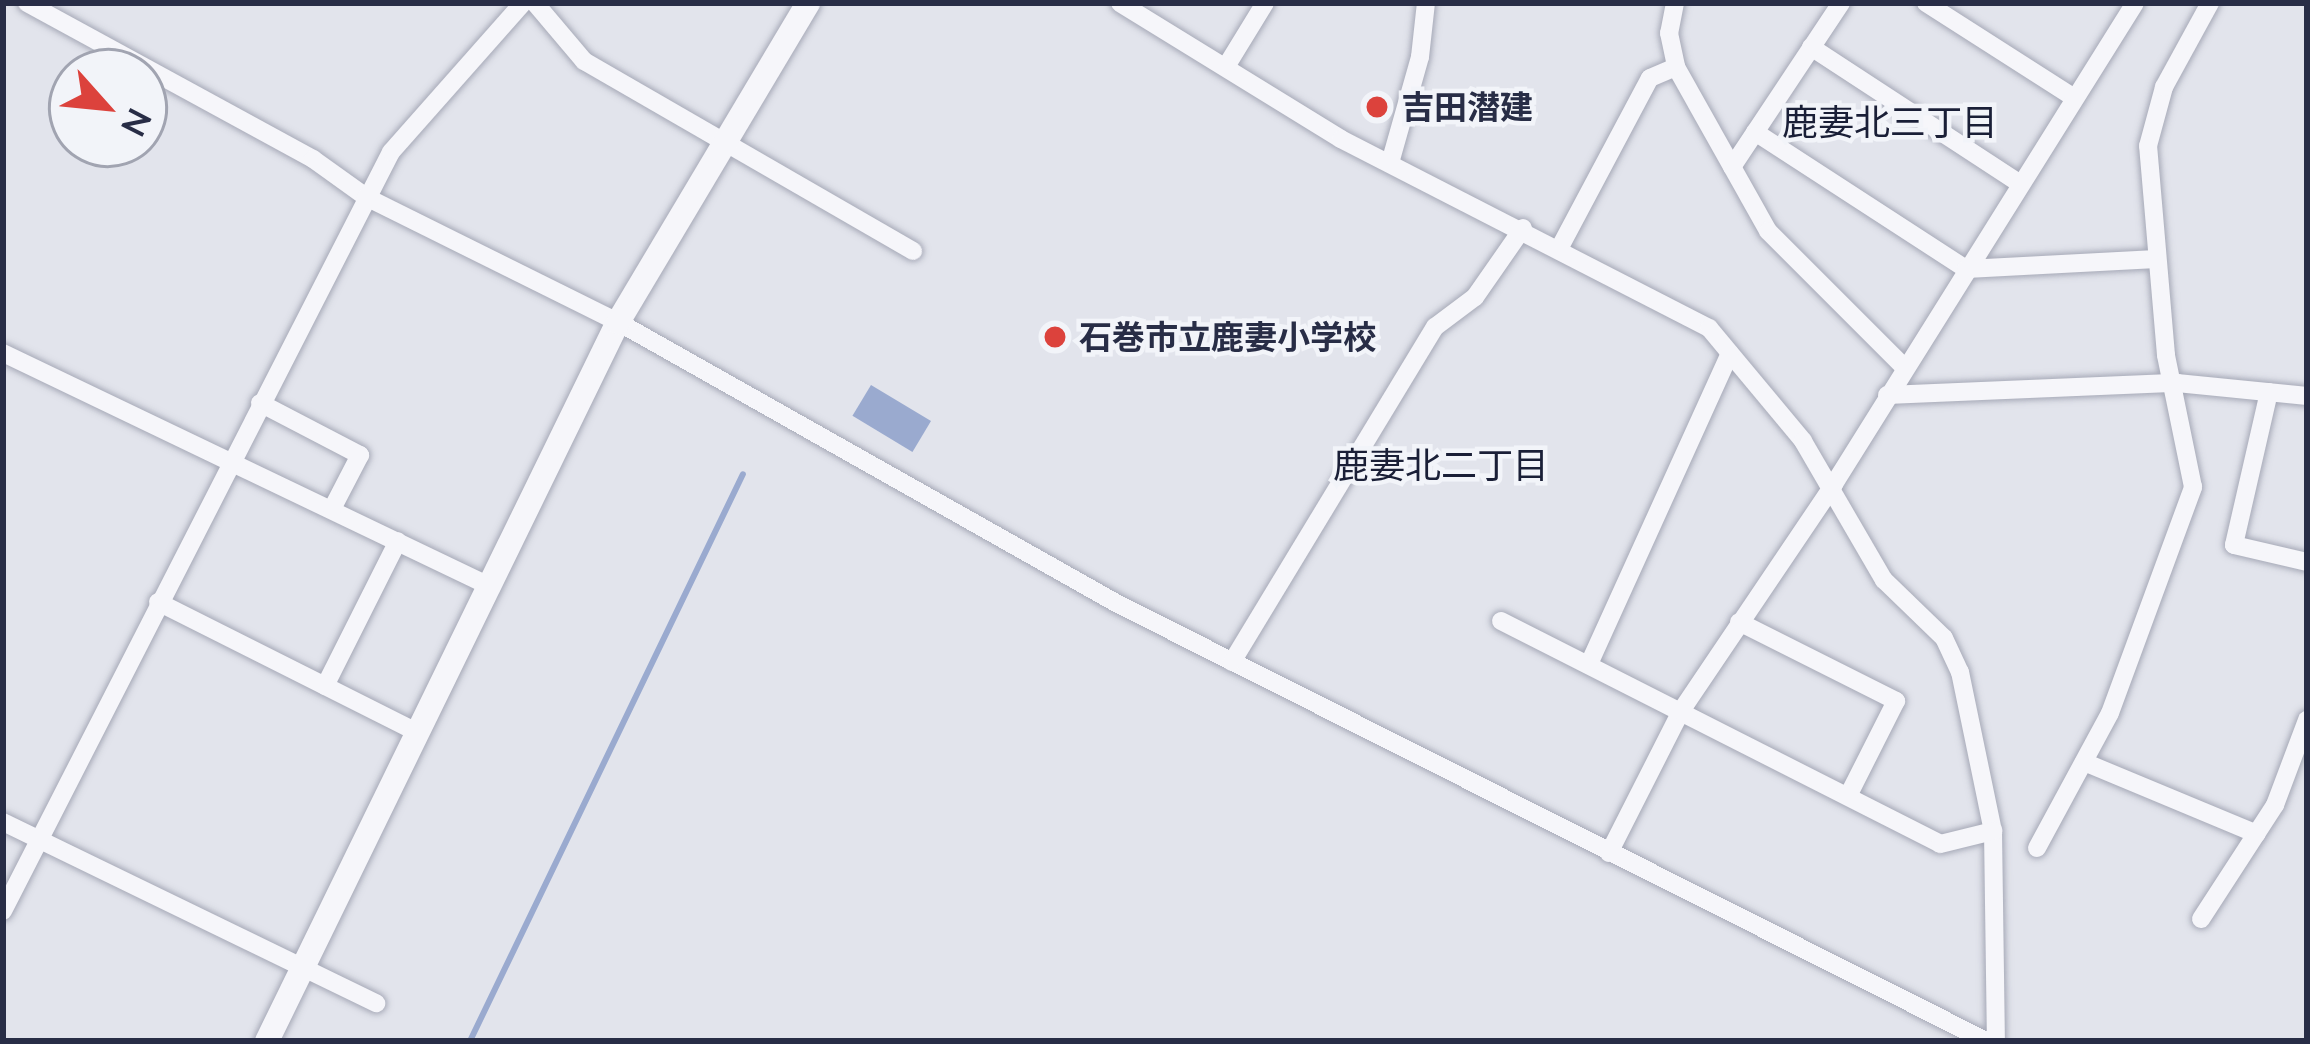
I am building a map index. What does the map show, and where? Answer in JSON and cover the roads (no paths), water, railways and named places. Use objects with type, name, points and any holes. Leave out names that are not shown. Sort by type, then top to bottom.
[{"type":"street","points":[[27,3],[313,158],[366,196],[618,322],[944,512],[1609,853],[1991,1041],[1993,832],[1960,672],[1944,638],[1884,580],[1834,484],[1730,353],[1696,316],[1390,164],[1120,3]]},
{"type":"street","points":[[3,911],[366,196],[398,141],[523,3]]},
{"type":"street","points":[[535,3],[584,61],[913,250]]},
{"type":"street","points":[[267,1041],[618,322],[808,3]]},
{"type":"street","points":[[1227,65],[1265,3]]},
{"type":"street","points":[[1390,164],[1420,57],[1426,3]]},
{"type":"street","points":[[1675,3],[1669,33],[1676,67],[1768,231],[1904,368]]},
{"type":"street","points":[[1732,167],[1840,3]]},
{"type":"street","points":[[1926,3],[2073,97]]},
{"type":"street","points":[[1609,853],[1681,711],[1834,484],[2135,3]]},
{"type":"street","points":[[2037,848],[2110,713],[2194,487],[2177,383],[2166,355],[2148,146],[2154,116],[2215,6],[2210,3]]},
{"type":"street","points":[[1811,47],[2019,183]]},
{"type":"street","points":[[1560,247],[1649,78],[1676,67]]},
{"type":"street","points":[[1755,133],[1966,268],[2157,260]]},
{"type":"street","points":[[1232,662],[1435,327],[1475,297],[1523,228]]},
{"type":"street","points":[[3,353],[489,586]]},
{"type":"street","points":[[1589,664],[1730,353]]},
{"type":"street","points":[[1887,395],[2177,383],[2307,396]]},
{"type":"street","points":[[2269,392],[2234,545],[2307,562]]},
{"type":"street","points":[[260,403],[361,454],[332,509]]},
{"type":"street","points":[[326,686],[398,541]]},
{"type":"street","points":[[158,602],[416,732]]},
{"type":"street","points":[[1501,621],[1940,844],[1993,832]]},
{"type":"street","points":[[1739,622],[1896,701],[1847,796]]},
{"type":"street","points":[[2201,919],[2257,834],[2307,720]]},
{"type":"street","points":[[2084,762],[2257,834]]},
{"type":"street","points":[[3,822],[376,1003]]},
{"type":"water","points":[[871,385],[931,421],[912,452],[852,416]]},
{"type":"waterway","points":[[470,1041],[743,474]]},
{"type":"place","name":"吉田潜建","points":[[1377,107]]},
{"type":"place","name":"石巻市立鹿妻小学校","points":[[1055,337]]},
{"type":"district","name":"鹿妻北三丁目","points":[[1890,122]]},
{"type":"district","name":"鹿妻北二丁目","points":[[1441,465]]}]
